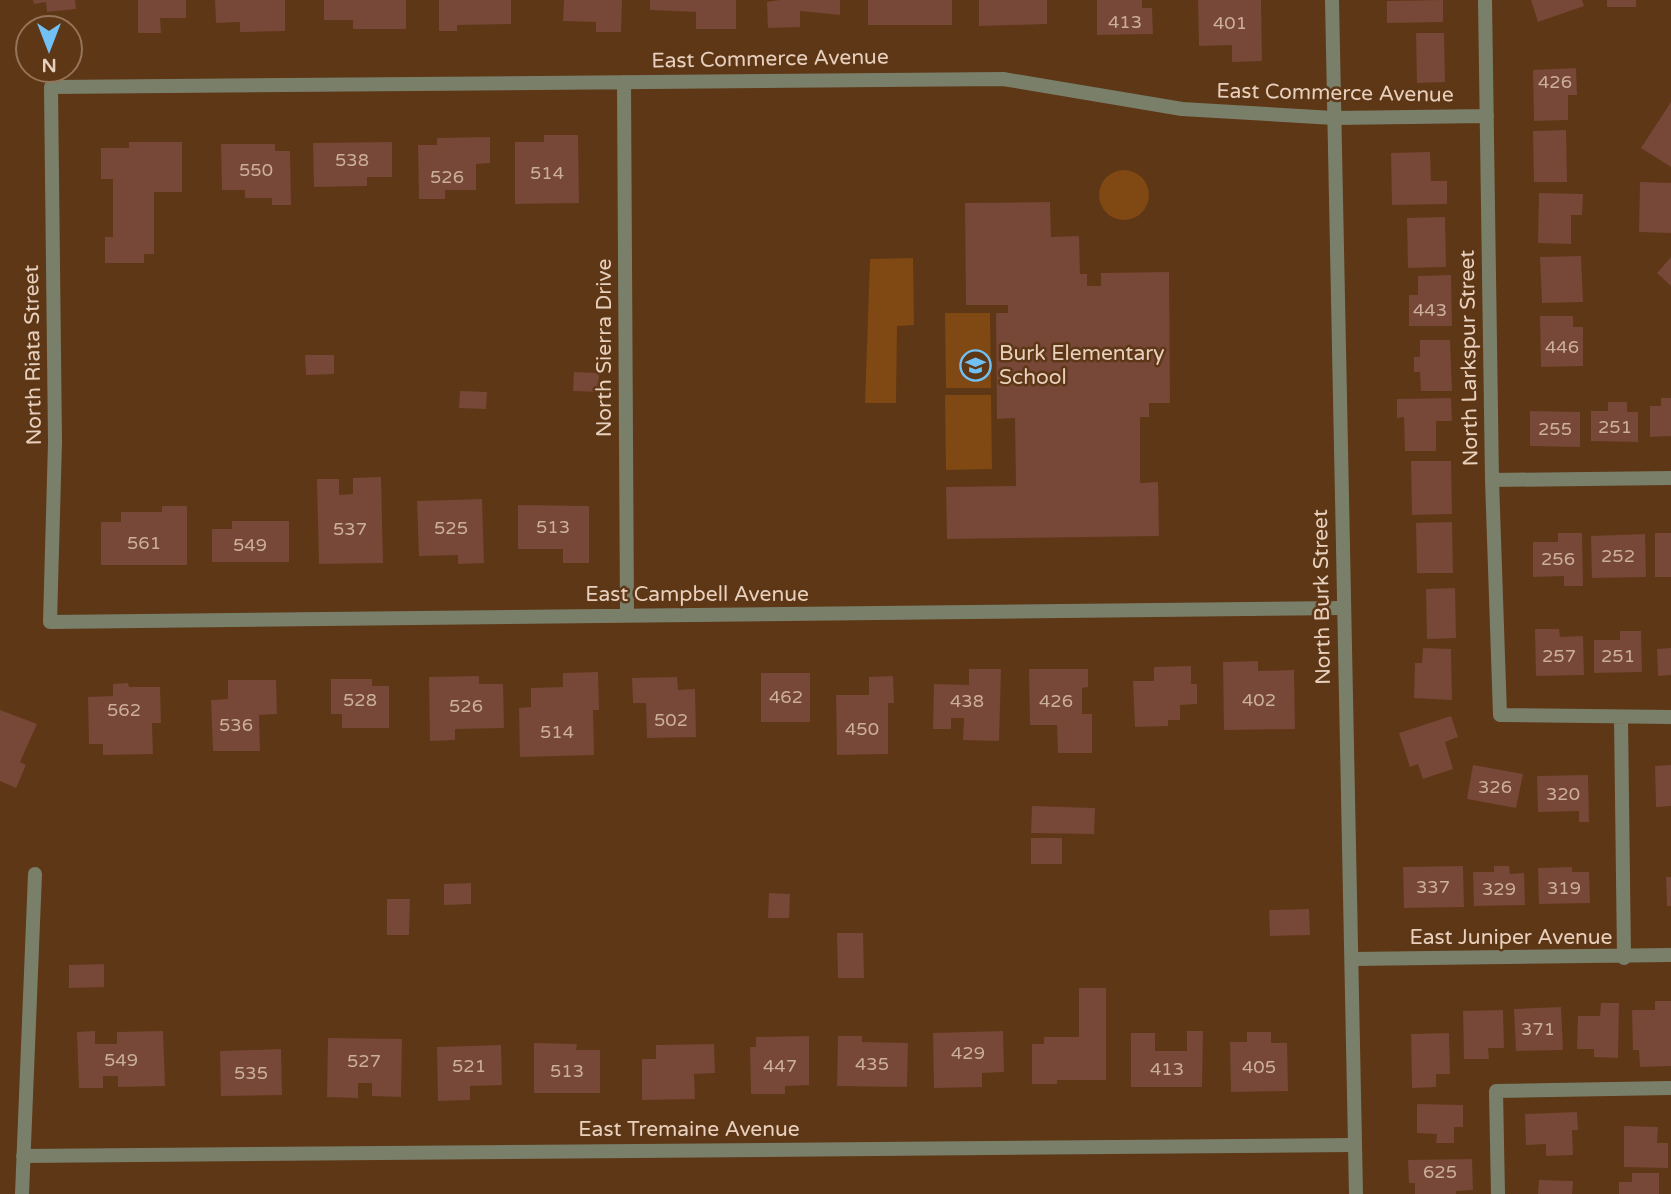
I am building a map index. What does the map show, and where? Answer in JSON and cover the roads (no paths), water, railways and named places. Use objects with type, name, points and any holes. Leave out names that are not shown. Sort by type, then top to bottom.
[{"type":"street","name":"North Burk Street","points":[[1332,0],[1356,1194]]},
{"type":"street","name":"North Larkspur Street","points":[[1485,0],[1492,480],[1500,715],[1620,718]]},
{"type":"street","name":"East Commerce Avenue","points":[[51,87],[1003,79],[1182,109],[1334,118],[1487,117]]},
{"type":"street","name":"North Sierra Drive","points":[[624,82],[627,615]]},
{"type":"street","name":"North Riata Street","points":[[50,622],[55,442],[51,87]]},
{"type":"street","points":[[1492,480],[1671,478]]},
{"type":"street","name":"East Campbell Avenue","points":[[50,622],[1343,608]]},
{"type":"street","points":[[1624,958],[1620,718],[1671,717]]},
{"type":"street","points":[[22,1194],[35,874]]},
{"type":"street","name":"East Juniper Avenue","points":[[1352,959],[1624,958],[1671,955]]},
{"type":"street","points":[[1498,1194],[1496,1091],[1671,1088]]},
{"type":"street","name":"East Tremaine Avenue","points":[[23,1156],[1354,1144]]},
{"type":"place","name":"Burk Elementary School","points":[[976,365]]}]
